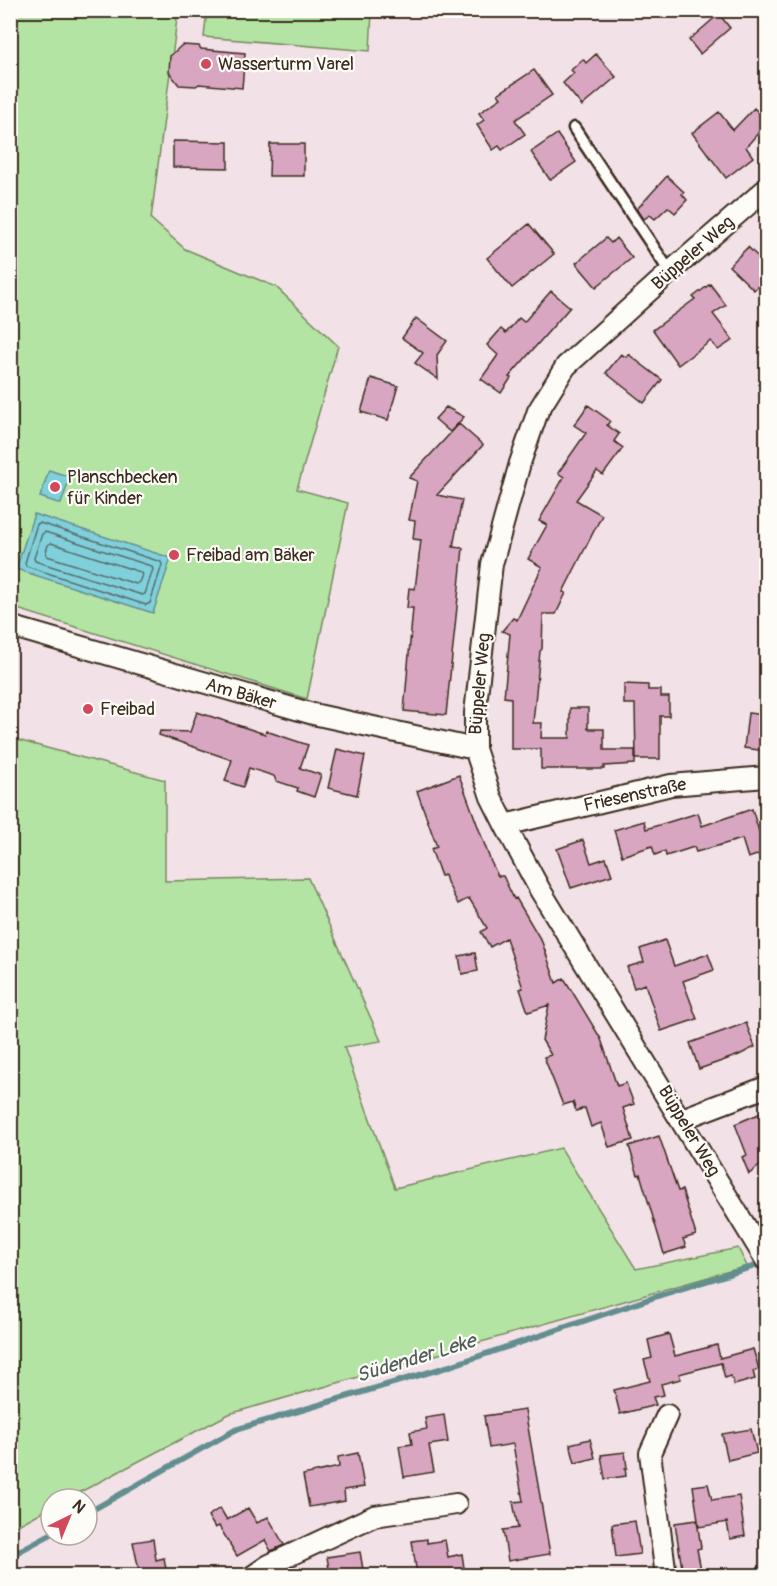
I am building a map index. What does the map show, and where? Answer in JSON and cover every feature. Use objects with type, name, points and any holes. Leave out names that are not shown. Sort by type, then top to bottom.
[{"type":"street","name":"Büppeler Weg","points":[[762,1252],[540,890],[505,825],[491,797],[475,749],[475,713],[492,564],[520,463],[538,411],[566,366],[766,189]]},
{"type":"street","name":"Am Bäker","points":[[10,626],[313,714],[475,749]]},
{"type":"street","name":"Friesenstraße","points":[[505,825],[671,785],[766,777]]},
{"type":"street","points":[[682,1119],[766,1087]]},
{"type":"street","points":[[666,1575],[650,1453],[667,1415]]},
{"type":"street","points":[[253,1575],[269,1565],[374,1516],[456,1504]]},
{"type":"lane","points":[[574,128],[670,272]]},
{"type":"green space","points":[[207,10],[372,11],[370,51],[204,37]]},
{"type":"green space","points":[[10,11],[178,11],[151,219],[185,249],[276,287],[338,346],[297,489],[348,503],[307,699],[11,607]]},
{"type":"green space","points":[[10,738],[165,780],[165,881],[308,878],[381,1041],[344,1047],[395,1188],[561,1148],[636,1269],[738,1248],[747,1266],[229,1414],[90,1487],[39,1487],[39,1514],[11,1529]]},
{"type":"water","name":"Planschbecken für Kinder","points":[[49,470],[70,477],[61,504],[40,497]]},
{"type":"water","points":[[34,514],[171,558],[153,613],[16,569]]},
{"type":"building","points":[[719,14],[730,28],[700,54],[689,40]]},
{"type":"building","name":"Wasserturm Varel","points":[[182,45],[245,53],[242,88],[199,84],[196,86],[179,85],[169,72],[170,56]]},
{"type":"building","points":[[596,54],[616,77],[582,106],[563,83],[574,73],[571,70],[583,59],[586,63]]},
{"type":"building","points":[[534,70],[552,95],[515,120],[525,134],[502,150],[499,146],[493,150],[477,125],[484,120],[479,113],[501,98],[498,94]]},
{"type":"building","points":[[754,108],[766,120],[766,124],[746,147],[753,157],[726,178],[692,133],[719,112],[733,130]]},
{"type":"building","points":[[557,134],[576,162],[550,180],[531,152]]},
{"type":"building","points":[[173,141],[228,142],[228,168],[173,167]]},
{"type":"building","points":[[270,144],[304,144],[304,176],[269,176]]},
{"type":"building","points":[[667,176],[684,192],[682,194],[687,200],[675,213],[668,207],[655,219],[650,215],[644,219],[637,209]]},
{"type":"building","points":[[529,224],[554,254],[512,288],[487,258]]},
{"type":"building","points":[[606,238],[611,243],[616,238],[632,258],[596,287],[576,263]]},
{"type":"building","points":[[748,247],[766,265],[766,277],[754,290],[729,266]]},
{"type":"building","points":[[710,284],[726,305],[713,314],[733,340],[718,350],[711,341],[678,365],[653,330],[695,299],[693,297]]},
{"type":"building","points":[[551,291],[570,307],[509,377],[511,378],[501,393],[481,379],[498,355],[487,345],[501,329],[506,333],[519,318],[524,322]]},
{"type":"building","points":[[416,318],[447,341],[437,355],[438,379],[415,363],[423,353],[402,338]]},
{"type":"building","points":[[621,354],[626,357],[628,354],[662,380],[644,403],[606,373]]},
{"type":"building","points":[[371,378],[398,386],[388,420],[361,412]]},
{"type":"building","points":[[588,405],[610,421],[607,425],[619,434],[614,441],[623,448],[603,475],[597,471],[576,500],[602,515],[563,592],[566,593],[556,614],[543,614],[542,649],[533,723],[542,723],[541,738],[570,738],[570,708],[588,708],[588,729],[604,729],[604,750],[635,750],[635,764],[604,766],[604,769],[541,769],[541,749],[511,749],[511,698],[504,697],[510,634],[502,631],[513,618],[517,620],[542,567],[528,559],[547,525],[539,521],[564,477],[558,473],[586,433],[574,425]]},
{"type":"building","points":[[446,407],[464,417],[450,432],[435,419]]},
{"type":"building","points":[[459,424],[483,445],[437,495],[462,500],[453,547],[463,548],[446,715],[404,711],[413,608],[407,608],[409,588],[415,589],[421,540],[413,539],[415,521],[409,520],[417,481],[409,478]]},
{"type":"building","points":[[624,684],[648,685],[648,690],[661,690],[661,697],[669,697],[669,716],[660,716],[660,759],[636,759],[635,704],[624,704]]},
{"type":"building","points":[[197,712],[308,745],[300,768],[321,775],[314,797],[297,791],[298,788],[276,781],[274,776],[249,768],[243,787],[225,781],[232,760],[159,735],[160,731],[190,732]]},
{"type":"building","points":[[748,713],[766,715],[766,751],[744,748]]},
{"type":"building","points":[[337,749],[365,756],[357,795],[328,788]]},
{"type":"building","points":[[459,775],[491,862],[498,876],[503,876],[514,899],[516,898],[542,942],[556,983],[564,978],[601,1039],[617,1086],[626,1083],[634,1104],[623,1108],[633,1140],[609,1147],[601,1123],[591,1127],[585,1108],[576,1111],[573,1102],[563,1105],[544,1057],[551,1055],[542,1040],[549,1005],[528,1012],[520,989],[523,988],[506,938],[490,947],[481,932],[487,928],[469,898],[458,904],[445,875],[441,876],[431,849],[437,847],[417,791]]},
{"type":"building","points":[[752,809],[761,838],[766,836],[766,852],[748,858],[742,839],[696,852],[694,847],[666,856],[665,851],[655,855],[652,846],[622,856],[614,830],[644,821],[646,829],[698,813],[702,826]]},
{"type":"building","points":[[583,840],[591,863],[606,858],[612,875],[571,888],[557,849]]},
{"type":"building","points":[[665,940],[674,966],[708,954],[714,970],[683,981],[697,1019],[661,1031],[645,984],[634,988],[627,967],[644,962],[640,949]]},
{"type":"building","points":[[475,953],[478,971],[462,974],[459,956]]},
{"type":"building","points":[[746,1023],[755,1047],[699,1069],[690,1043]]},
{"type":"building","points":[[766,1111],[766,1161],[749,1174],[742,1157],[747,1155],[735,1124]]},
{"type":"building","points":[[659,1136],[678,1191],[682,1190],[696,1235],[683,1239],[686,1247],[664,1254],[640,1174],[638,1175],[629,1146]]},
{"type":"building","points":[[669,1334],[675,1356],[717,1345],[720,1358],[753,1349],[759,1369],[753,1371],[755,1379],[734,1385],[731,1376],[725,1378],[721,1363],[679,1374],[681,1379],[661,1384],[664,1395],[653,1397],[656,1405],[620,1414],[614,1390],[650,1381],[644,1360],[652,1358],[648,1340]]},
{"type":"building","points":[[525,1410],[550,1554],[508,1561],[503,1530],[518,1528],[513,1502],[523,1501],[513,1444],[489,1448],[484,1416]]},
{"type":"building","points":[[444,1415],[448,1442],[429,1445],[434,1472],[404,1477],[399,1446],[412,1444],[410,1432],[427,1429],[425,1418]]},
{"type":"building","points":[[751,1429],[757,1453],[728,1460],[722,1434]]},
{"type":"building","points":[[590,1439],[595,1458],[575,1463],[570,1444]]},
{"type":"building","points":[[625,1452],[626,1476],[605,1479],[601,1455]]},
{"type":"building","points":[[358,1453],[364,1487],[344,1490],[345,1501],[309,1507],[303,1475],[339,1467],[338,1457]]},
{"type":"building","points":[[708,1484],[712,1500],[739,1496],[745,1536],[730,1539],[727,1522],[699,1527],[693,1486]]},
{"type":"building","points":[[220,1508],[227,1520],[248,1508],[257,1523],[268,1517],[284,1545],[271,1551],[265,1540],[237,1556],[219,1526],[215,1528],[208,1516]]},
{"type":"building","points":[[697,1520],[701,1548],[697,1549],[702,1575],[683,1575],[675,1523]]},
{"type":"building","points":[[635,1521],[640,1554],[616,1557],[612,1524]]},
{"type":"building","points":[[153,1539],[156,1560],[164,1558],[167,1575],[140,1575],[133,1542]]},
{"type":"building","points":[[427,1539],[427,1543],[445,1540],[448,1557],[462,1554],[465,1575],[417,1575],[412,1541]]},
{"type":"building","points":[[360,1552],[364,1575],[330,1575],[327,1557]]},
{"type":"waterway","name":"Südender Leke","points":[[99,1506],[235,1430],[450,1366],[664,1294],[765,1263]]},
{"type":"waterway","name":"Südender Leke","points":[[10,1556],[39,1540]]},
{"type":"place","name":"Wasserturm Varel","points":[[206,64]]},
{"type":"place","name":"Planschbecken für Kinder","points":[[55,487]]},
{"type":"place","name":"Freibad am Bäker","points":[[174,555]]},
{"type":"place","name":"Freibad","points":[[88,709]]}]
